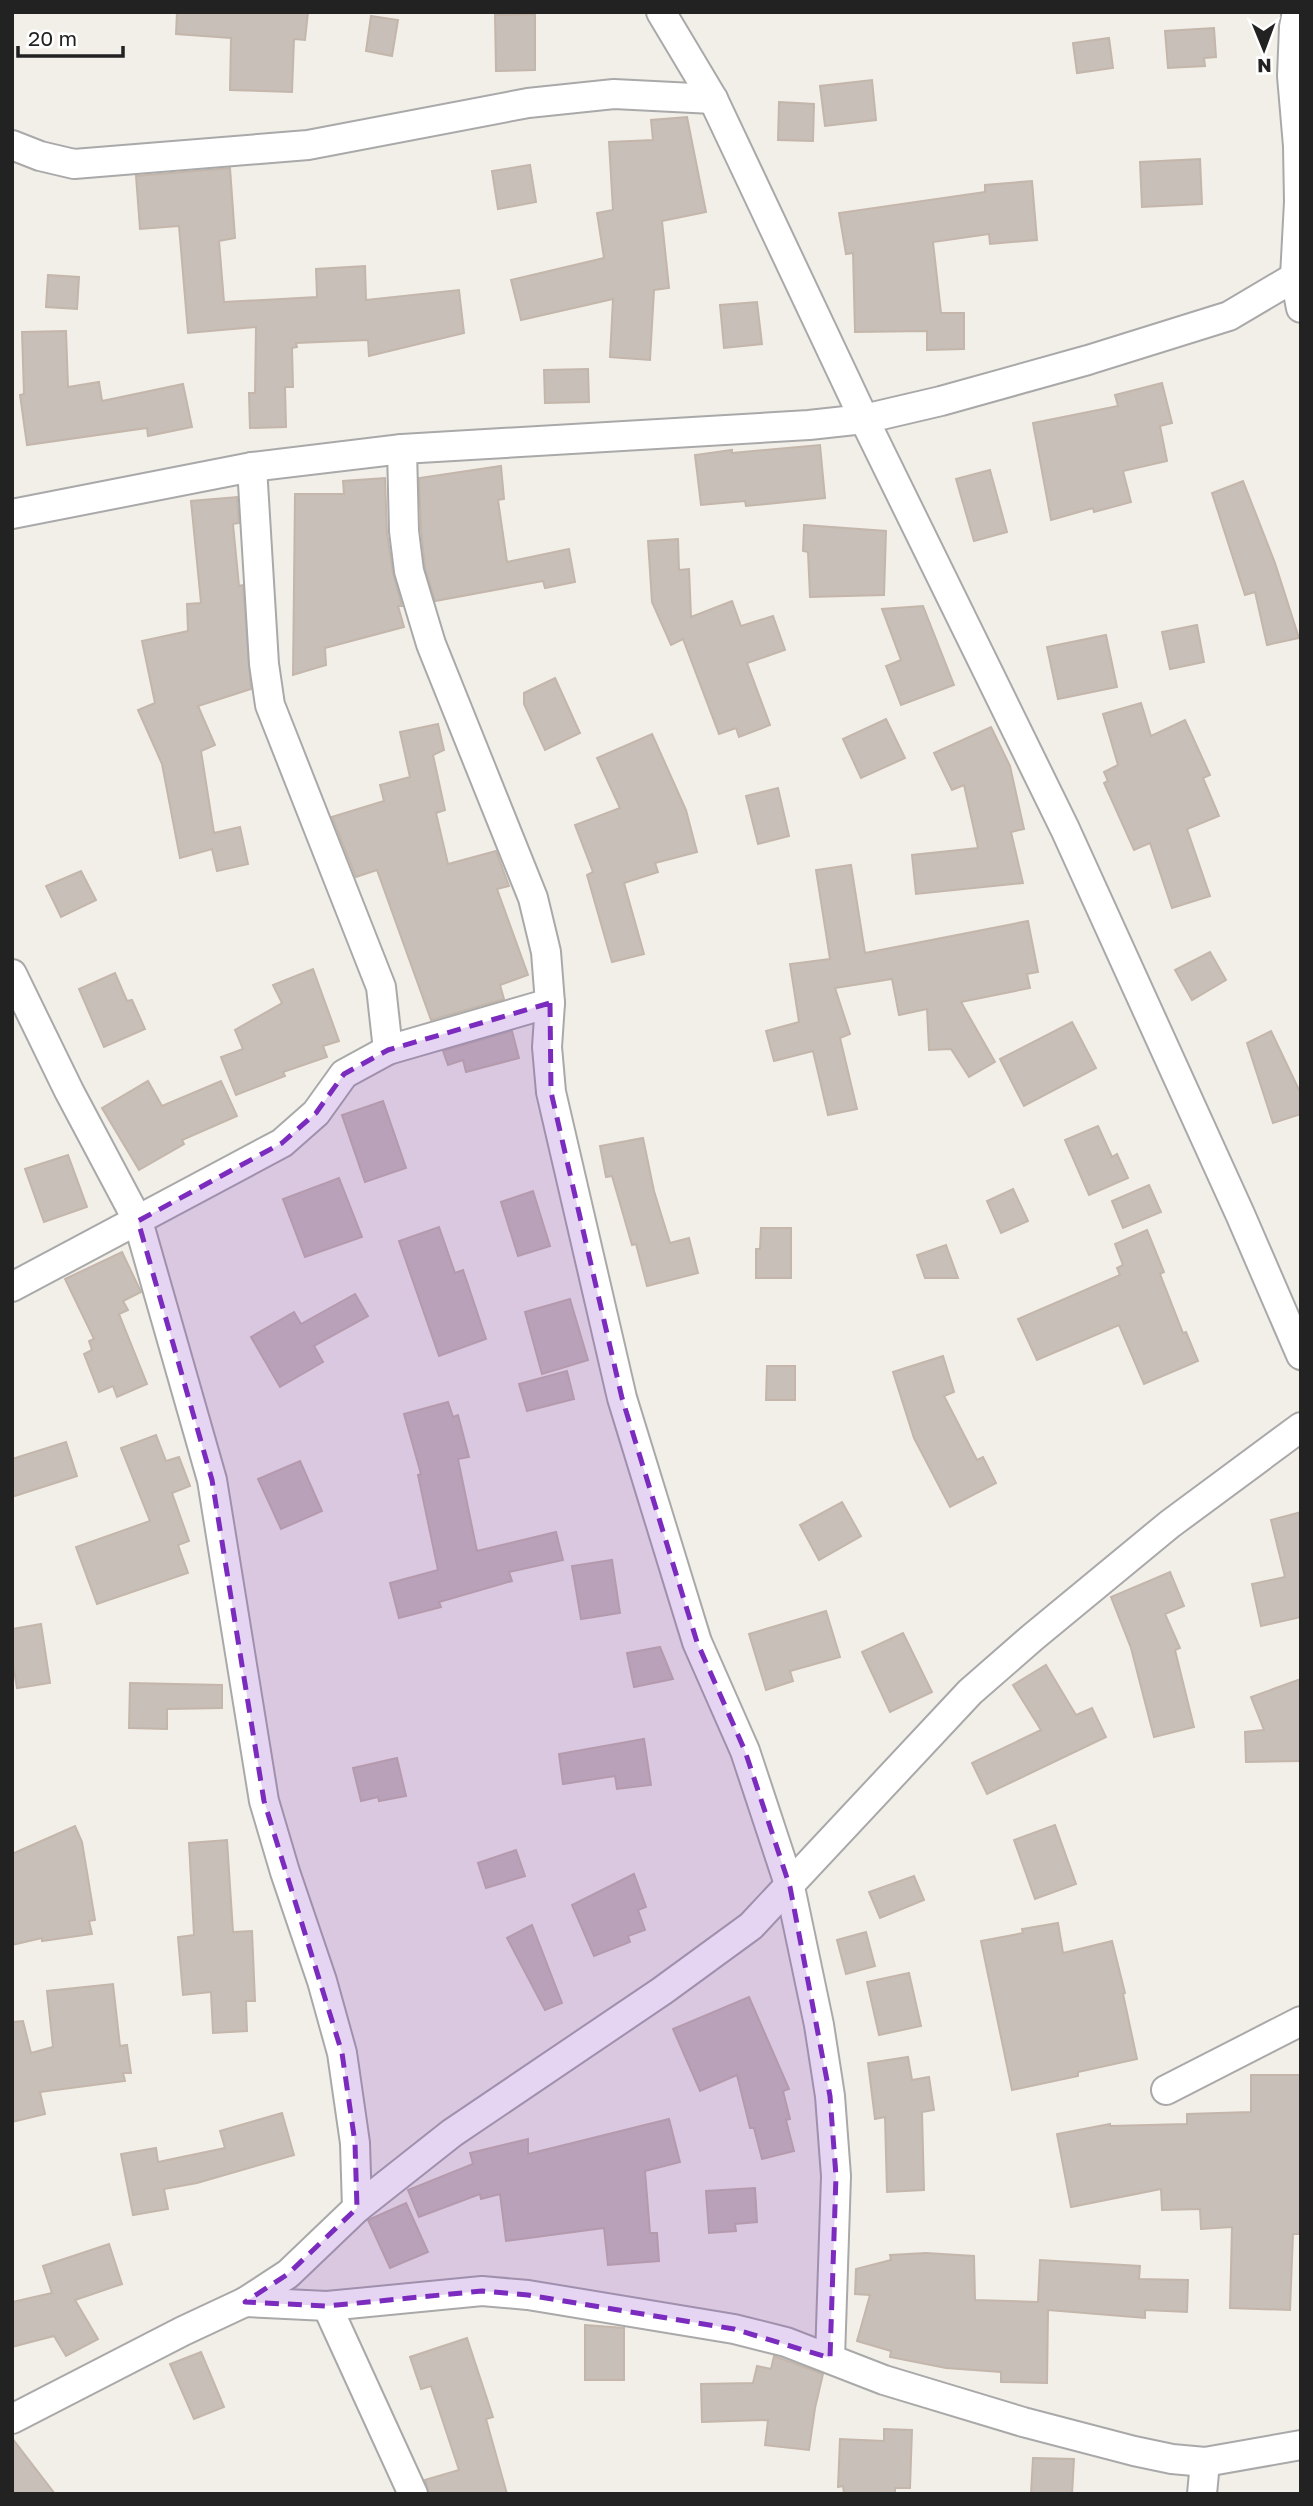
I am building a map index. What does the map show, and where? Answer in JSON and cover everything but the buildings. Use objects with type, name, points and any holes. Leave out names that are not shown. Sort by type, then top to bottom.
[{"type":"street","points":[[661,12],[713,99],[864,419],[1065,829],[1301,1355]]},
{"type":"street","points":[[1297,12],[1294,27],[1298,146],[1295,277],[1301,309]]},
{"type":"street","points":[[12,145],[40,156],[74,164],[308,145],[528,103],[614,94],[713,99]]},
{"type":"street","points":[[12,514],[252,467],[402,449],[809,425],[864,419],[1088,360],[1229,316],[1295,277]]},
{"type":"street","points":[[402,449],[404,531],[409,571],[431,644],[533,898],[546,953],[550,1003],[547,1047],[551,1092],[622,1398],[697,1642],[745,1751],[790,1887],[819,2025],[830,2096],[836,2176],[830,2358]]},
{"type":"street","points":[[252,467],[264,664],[270,705],[381,986],[388,1050]]},
{"type":"street","points":[[12,974],[69,1091],[138,1221],[212,1480],[264,1801],[322,1981],[342,2053],[355,2143],[357,2208]]},
{"type":"street","points":[[12,1287],[282,1143],[316,1113],[344,1074],[388,1050],[550,1003]]},
{"type":"street","points":[[12,2419],[245,2302],[288,2274],[357,2208],[452,2133],[662,1991],[751,1926],[970,1692],[1170,1524],[1301,1427]]},
{"type":"street","points":[[1166,2090],[1301,2021]]},
{"type":"street","points":[[245,2302],[327,2306],[482,2291],[528,2295],[734,2329],[786,2342],[884,2380],[1023,2422],[1172,2459],[1205,2462],[1301,2445]]},
{"type":"street","points":[[327,2306],[413,2494]]},
{"type":"street","points":[[1202,2494],[1205,2462]]},
{"type":"highlighted area","points":[[550,1003],[551,1092],[622,1398],[697,1642],[745,1751],[790,1887],[830,2096],[836,2176],[830,2358],[734,2329],[528,2295],[482,2291],[327,2306],[245,2302],[288,2274],[357,2208],[355,2143],[342,2053],[264,1801],[212,1480],[138,1221],[282,1143],[316,1113],[344,1074],[388,1050]]}]
